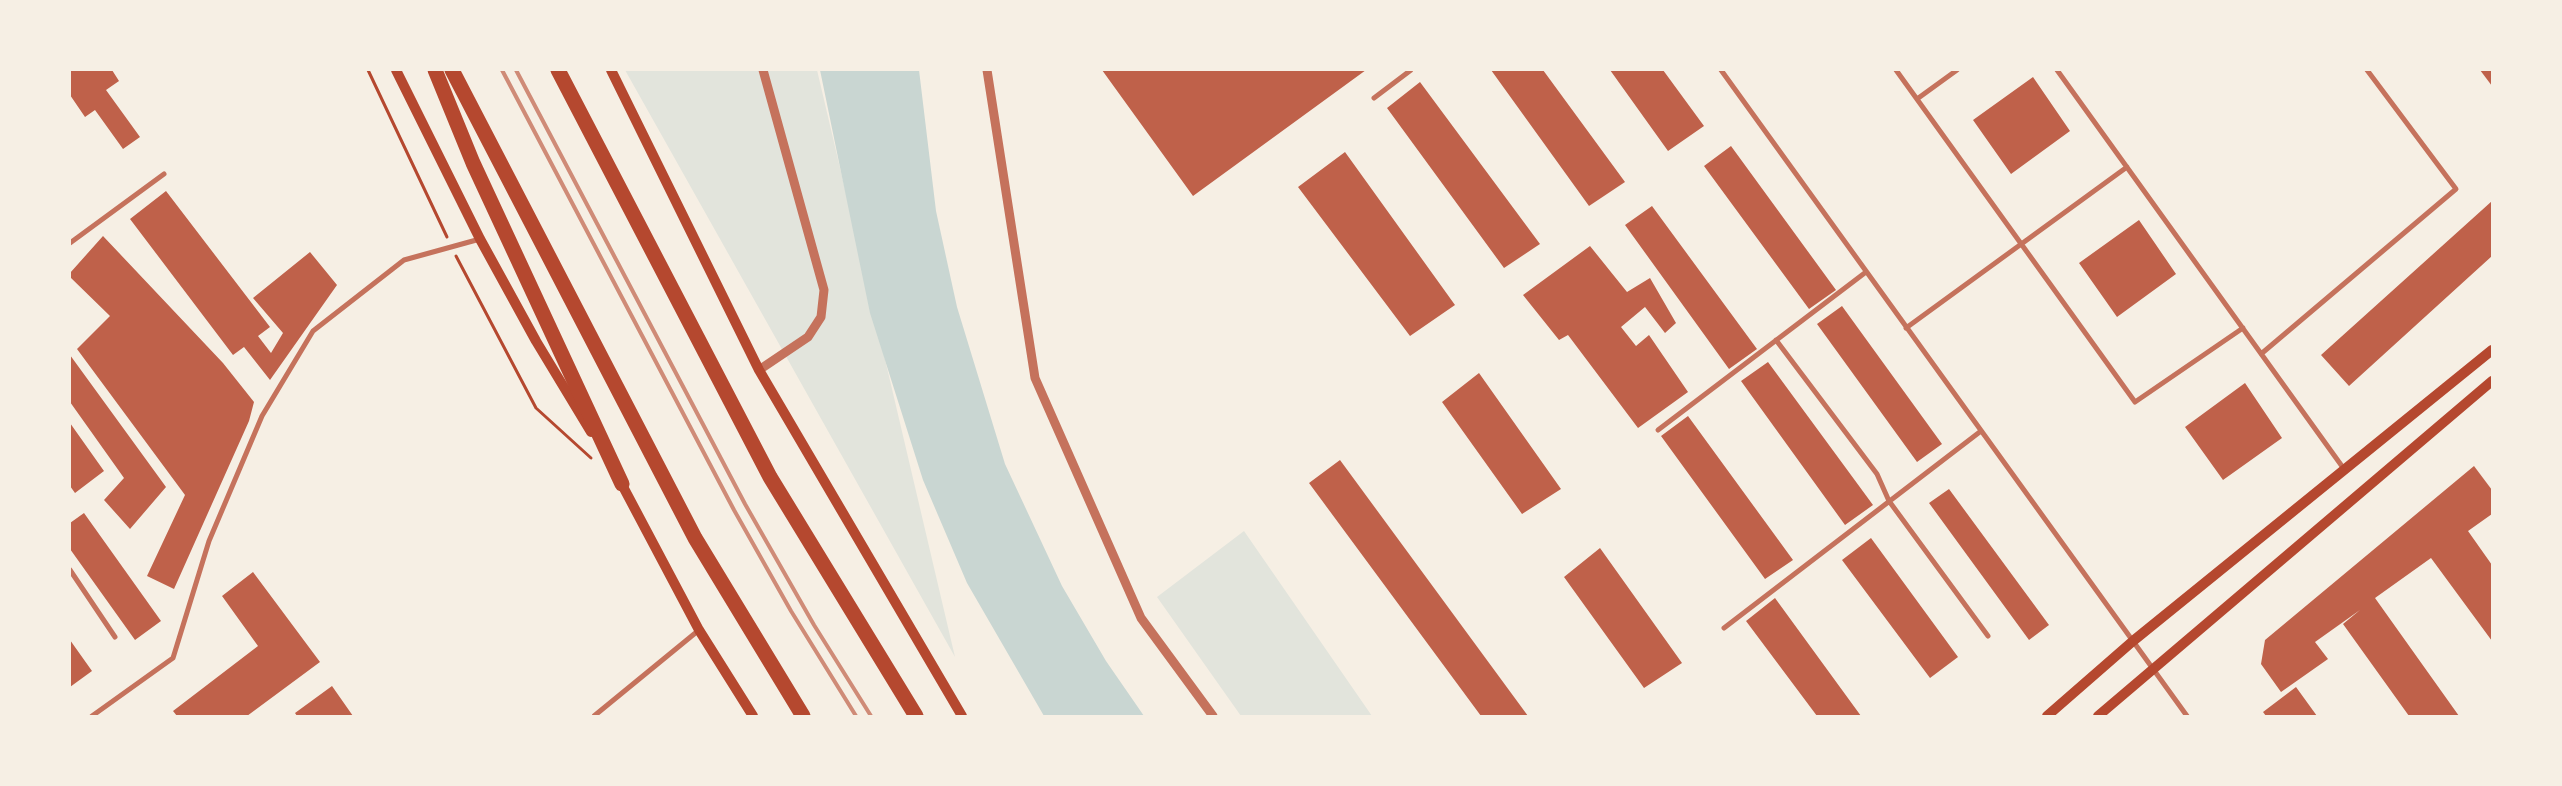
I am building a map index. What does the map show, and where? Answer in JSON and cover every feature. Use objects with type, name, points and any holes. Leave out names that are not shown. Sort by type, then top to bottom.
[{"type":"highway","points":[[435,70],[473,164],[622,484]]},
{"type":"highway","points":[[452,70],[694,538],[803,716]]},
{"type":"highway","points":[[558,70],[770,477],[912,710]]},
{"type":"main road","points":[[396,70],[480,239],[536,341],[622,484],[699,630],[752,716]]},
{"type":"main road","points":[[611,70],[759,370],[962,716]]},
{"type":"main road","points":[[2047,716],[2133,641],[2492,350]]},
{"type":"main road","points":[[2098,716],[2492,381]]},
{"type":"street","points":[[759,370],[808,337],[821,317],[824,290],[763,70]]},
{"type":"street","points":[[988,70],[1035,378],[1142,618],[1213,716]]},
{"type":"street","points":[[1374,98],[1411,70]]},
{"type":"street","points":[[1722,70],[2187,716]]},
{"type":"street","points":[[1896,70],[2135,402],[2243,328]]},
{"type":"street","points":[[1917,99],[1957,70]]},
{"type":"street","points":[[2057,70],[2345,470]]},
{"type":"street","points":[[2261,354],[2456,189],[2367,70]]},
{"type":"street","points":[[1906,328],[2127,167]]},
{"type":"street","points":[[70,243],[164,174]]},
{"type":"street","points":[[92,716],[173,658],[209,541],[258,425],[313,331],[404,260],[480,239]]},
{"type":"street","points":[[1658,430],[1866,272]]},
{"type":"street","points":[[1776,340],[1877,474],[1889,501],[1988,636]]},
{"type":"street","points":[[1724,628],[1981,431]]},
{"type":"street","points":[[70,570],[115,637]]},
{"type":"street","points":[[594,716],[699,630]]},
{"type":"path","points":[[368,70],[451,247],[536,408],[592,458]]},
{"type":"shaded area","points":[[625,70],[817,70],[955,657]]},
{"type":"shaded area","points":[[820,70],[919,70],[936,211],[957,307],[1005,464],[1062,586],[1106,661],[1144,716],[1044,716],[967,583],[923,480],[870,313]]},
{"type":"shaded area","points":[[1244,531],[1372,716],[1241,716],[1157,597]]},
{"type":"building","points":[[70,70],[112,70],[119,81],[106,90],[140,137],[123,149],[95,110],[85,117],[70,95]]},
{"type":"building","points":[[1102,70],[1366,70],[1193,196]]},
{"type":"building","points":[[1491,70],[1543,70],[1625,182],[1589,206]]},
{"type":"building","points":[[1610,70],[1663,70],[1704,126],[1668,151]]},
{"type":"building","points":[[2480,70],[2492,70],[2492,86]]},
{"type":"building","points":[[2033,77],[2070,131],[2011,174],[1973,120]]},
{"type":"building","points":[[1420,82],[1540,244],[1504,268],[1387,108]]},
{"type":"building","points":[[1731,146],[1836,290],[1809,309],[1704,166]]},
{"type":"building","points":[[1345,152],[1455,305],[1410,336],[1298,187]]},
{"type":"building","points":[[166,191],[270,327],[258,336],[271,353],[283,333],[253,298],[310,252],[337,285],[270,380],[244,347],[233,355],[130,219]]},
{"type":"building","points":[[2492,201],[2492,256],[2349,386],[2321,355]]},
{"type":"building","points":[[1652,206],[1757,349],[1729,369],[1625,225]]},
{"type":"building","points":[[2139,220],[2176,274],[2117,317],[2079,263]]},
{"type":"building","points":[[103,236],[223,363],[254,402],[249,421],[174,589],[147,576],[185,495],[77,349],[110,316],[70,277],[70,273]]},
{"type":"building","points":[[1590,246],[1627,292],[1650,278],[1676,323],[1665,333],[1645,307],[1621,327],[1636,346],[1649,335],[1688,392],[1638,428],[1568,335],[1559,340],[1523,295]]},
{"type":"building","points":[[1842,306],[1942,444],[1917,462],[1817,324]]},
{"type":"building","points":[[70,355],[166,487],[130,529],[104,500],[124,478],[70,402]]},
{"type":"building","points":[[1768,362],[1873,505],[1845,525],[1741,381]]},
{"type":"building","points":[[1479,373],[1561,489],[1522,514],[1442,402]]},
{"type":"building","points":[[2245,383],[2282,438],[2223,480],[2185,427]]},
{"type":"building","points":[[1688,416],[1793,560],[1765,579],[1661,436]]},
{"type":"building","points":[[70,423],[104,471],[75,493],[70,486]]},
{"type":"building","points":[[1340,460],[1528,716],[1481,716],[1309,483]]},
{"type":"building","points":[[2474,466],[2492,490],[2492,514],[2468,531],[2492,565],[2492,641],[2431,558],[2375,598],[2459,716],[2409,716],[2343,624],[2360,610],[2315,642],[2328,659],[2281,692],[2261,664],[2265,640]]},
{"type":"building","points":[[1949,489],[2049,625],[2029,640],[1929,503]]},
{"type":"building","points":[[84,513],[161,621],[135,640],[70,549],[70,523]]},
{"type":"building","points":[[1871,538],[1958,657],[1930,678],[1842,560]]},
{"type":"building","points":[[1600,548],[1682,663],[1644,688],[1564,577]]},
{"type":"building","points":[[253,572],[320,662],[247,716],[177,716],[173,711],[258,646],[222,596]]},
{"type":"building","points":[[1775,598],[1861,716],[1817,716],[1746,621]]},
{"type":"building","points":[[70,640],[92,671],[70,687]]},
{"type":"building","points":[[332,686],[353,716],[297,716],[295,713]]},
{"type":"building","points":[[2296,687],[2317,716],[2266,716],[2263,712]]},
{"type":"railway","points":[[502,70],[734,510],[791,611],[856,716]]},
{"type":"railway","points":[[516,70],[745,504],[814,625],[871,716]]}]
